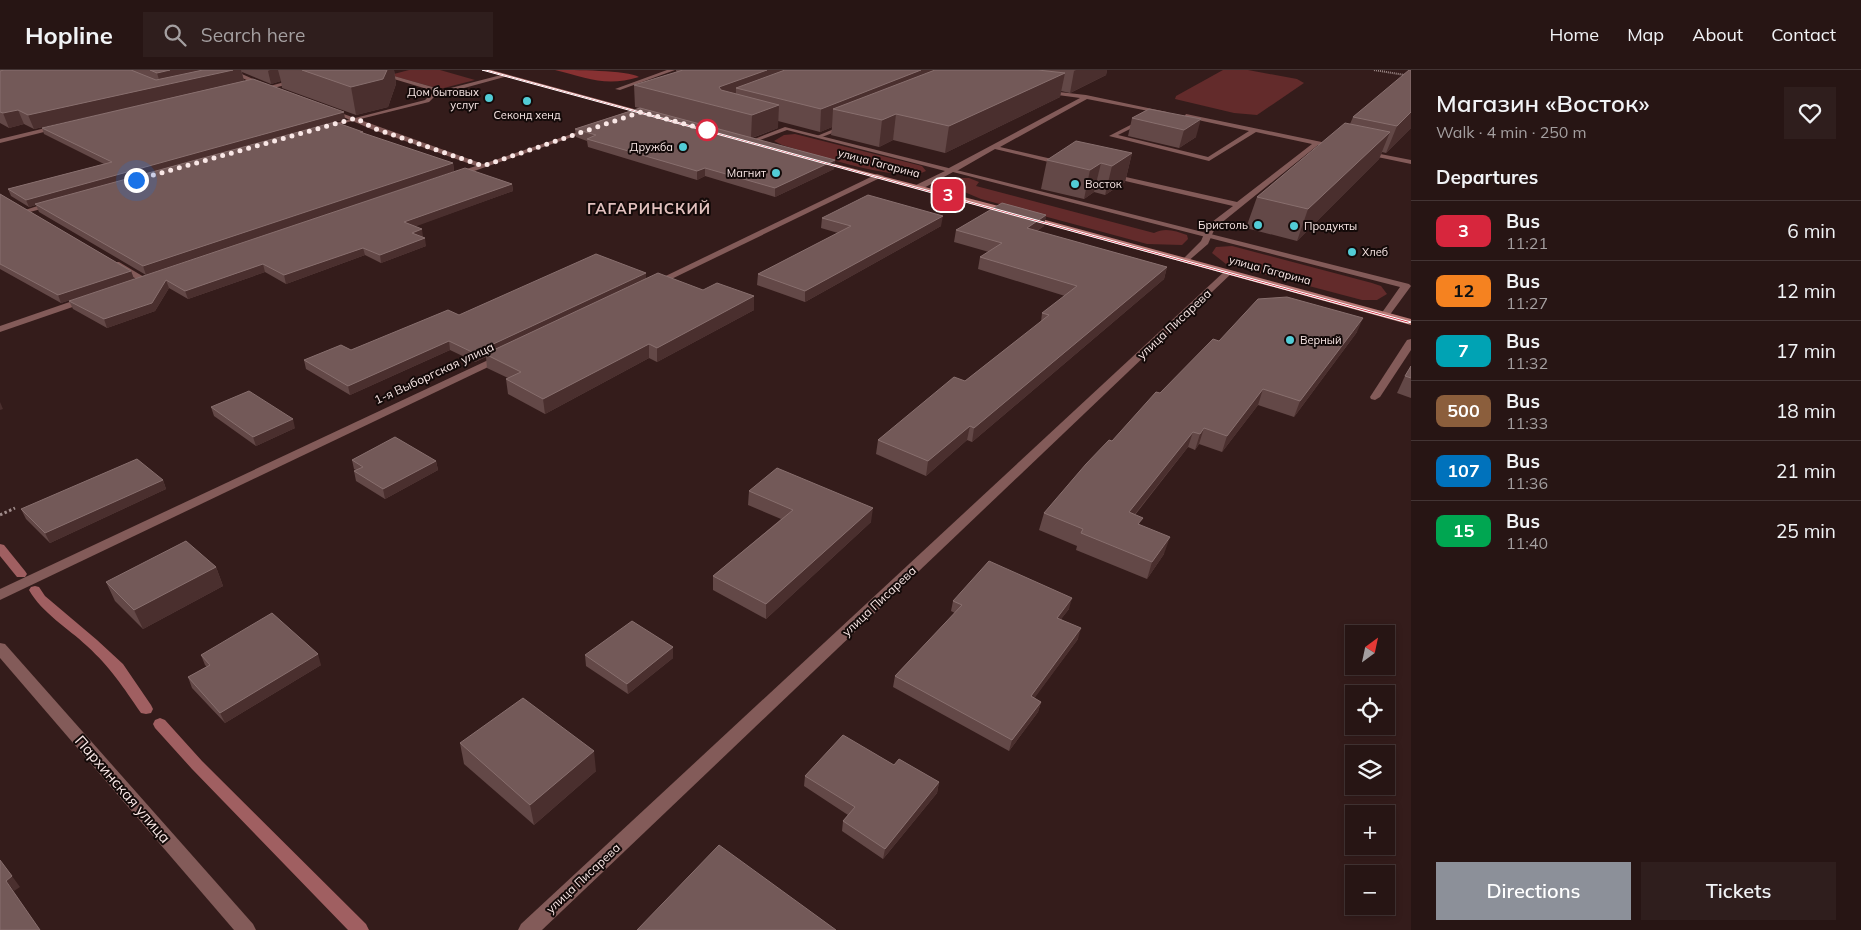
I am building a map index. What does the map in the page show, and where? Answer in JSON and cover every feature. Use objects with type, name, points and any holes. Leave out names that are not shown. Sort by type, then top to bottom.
[{"type":"main road","points":[[485,70],[658,117]]},
{"type":"main road","points":[[746,141],[768,147]]},
{"type":"main road","name":"улица Гагарина","points":[[813,159],[1411,322]]},
{"type":"street","points":[[367,70],[442,92]]},
{"type":"street","points":[[618,90],[672,70]]},
{"type":"street","points":[[648,72],[658,74]]},
{"type":"street","points":[[217,78],[235,74],[287,93]]},
{"type":"street","points":[[309,132],[356,118],[427,101],[433,95],[442,92],[505,76]]},
{"type":"street","points":[[269,87],[306,78]]},
{"type":"street","points":[[247,84],[256,82]]},
{"type":"street","points":[[1039,90],[1086,96],[1171,113]]},
{"type":"street","points":[[919,187],[1086,96]]},
{"type":"street","points":[[322,106],[356,118],[373,128],[483,166]]},
{"type":"street","points":[[628,117],[641,112]]},
{"type":"street","points":[[1162,112],[1112,136],[1210,158],[1255,130]]},
{"type":"street","points":[[1180,115],[1344,148]]},
{"type":"street","points":[[820,136],[849,124]]},
{"type":"street","points":[[446,178],[603,125]]},
{"type":"street","points":[[0,141],[65,126]]},
{"type":"street","points":[[746,141],[782,126],[1207,235],[1409,283],[1386,314]]},
{"type":"street","points":[[1186,260],[1205,242],[1211,227],[1317,143]]},
{"type":"street","points":[[993,147],[1068,165]]},
{"type":"street","points":[[1353,150],[1410,161]]},
{"type":"street","points":[[1106,174],[1238,205]]},
{"type":"street","points":[[647,287],[880,176]]},
{"type":"street","points":[[35,216],[23,208],[64,200]]},
{"type":"street","points":[[111,260],[144,280]]},
{"type":"street","name":"улица Писарева","points":[[528,930],[1229,272]]},
{"type":"street","points":[[136,283],[154,277]]},
{"type":"street","points":[[0,329],[99,295]]},
{"type":"street","points":[[1375,397],[1411,342]]},
{"type":"street","name":"1-я Выборгская улица","points":[[0,595],[512,351]]},
{"type":"street","name":"Пархинская улица","points":[[0,648],[246,930]]},
{"type":"path","points":[[1374,70],[1411,76]]},
{"type":"path","points":[[1402,74],[1408,70]]},
{"type":"path","points":[[0,515],[15,508]]},
{"type":"shaded area","points":[[409,70],[440,70],[475,80],[440,89],[390,75]]},
{"type":"shaded area","points":[[555,70],[624,73],[639,77],[627,80],[606,81]]},
{"type":"shaded area","points":[[1223,70],[1248,70],[1297,79],[1304,83],[1257,115],[1234,113],[1175,99],[1176,96]]},
{"type":"shaded area","points":[[795,134],[922,166],[926,171],[914,174],[898,174],[878,171],[782,145],[774,141],[784,135]]},
{"type":"shaded area","points":[[955,178],[969,178],[979,182],[976,186],[1154,233],[1162,230],[1175,231],[1187,235],[1188,239],[1182,245],[1147,244],[981,199],[962,191],[952,183]]},
{"type":"shaded area","points":[[1232,246],[1372,283],[1381,286],[1387,294],[1377,300],[1362,300],[1226,264],[1212,253],[1216,247]]},
{"type":"building","points":[[131,70],[156,80],[203,70],[233,70],[28,115],[18,110],[0,112],[0,71]]},
{"type":"building","points":[[150,70],[170,70],[157,73]]},
{"type":"building","points":[[302,70],[387,70],[383,79],[351,87]]},
{"type":"building","points":[[683,70],[767,70],[719,87],[721,90],[779,105],[752,115],[634,85]]},
{"type":"building","points":[[785,70],[921,70],[821,109],[736,88]]},
{"type":"building","points":[[935,70],[1038,70],[1065,73],[949,126],[896,114],[882,120],[833,109]]},
{"type":"building","points":[[1411,70],[1411,112],[1397,126],[1353,117]]},
{"type":"building","points":[[253,79],[344,112],[26,200],[8,189],[112,162],[42,128]]},
{"type":"building","points":[[640,108],[835,160],[775,188],[705,168],[697,171],[587,139],[596,135],[575,129]]},
{"type":"building","points":[[1149,109],[1201,119],[1184,130],[1132,118]]},
{"type":"building","points":[[335,122],[453,163],[143,266],[35,204]]},
{"type":"building","points":[[1345,123],[1390,132],[1308,209],[1257,197]]},
{"type":"building","points":[[1076,141],[1132,153],[1112,166],[1101,163],[1090,170],[1047,160]]},
{"type":"building","points":[[465,168],[512,184],[404,222],[422,229],[412,233],[425,238],[380,255],[363,248],[284,275],[263,264],[185,291],[166,280],[152,303],[104,319],[69,301]]},
{"type":"building","points":[[0,194],[131,271],[58,295],[0,264]]},
{"type":"building","points":[[868,195],[943,216],[805,291],[758,274],[851,226],[822,218]]},
{"type":"building","points":[[1002,203],[1046,215],[1027,228],[1167,267],[974,428],[970,426],[928,461],[878,440],[954,377],[965,381],[1049,315],[1042,313],[1077,286],[980,257],[1002,243],[956,230]]},
{"type":"building","points":[[596,254],[646,273],[474,353],[449,341],[348,386],[304,360],[341,345],[351,350],[448,310],[459,315]]},
{"type":"building","points":[[658,273],[703,290],[717,283],[754,296],[657,348],[649,344],[543,399],[506,379],[521,372],[485,354]]},
{"type":"building","points":[[1287,297],[1363,318],[1300,401],[1263,389],[1227,436],[1204,428],[1200,434],[1193,432],[1129,512],[1143,518],[1138,524],[1170,537],[1152,562],[1081,533],[1083,529],[1044,513],[1086,464],[1109,440],[1112,441],[1156,392],[1160,393],[1213,339],[1219,341],[1258,299]]},
{"type":"building","points":[[1411,366],[1411,378],[1405,376]]},
{"type":"building","points":[[249,391],[293,419],[253,437],[211,407]]},
{"type":"building","points":[[395,437],[436,461],[383,489],[354,471],[363,467],[352,460]]},
{"type":"building","points":[[137,459],[163,480],[45,533],[21,509]]},
{"type":"building","points":[[777,468],[873,508],[766,604],[713,576],[793,510],[749,491]]},
{"type":"building","points":[[186,541],[216,567],[134,610],[106,582]]},
{"type":"building","points":[[989,561],[1072,598],[1057,618],[1081,628],[1031,696],[1041,702],[1012,740],[895,676],[962,605],[953,601]]},
{"type":"building","points":[[272,613],[318,654],[220,713],[188,677],[210,665],[201,655]]},
{"type":"building","points":[[632,621],[673,647],[627,684],[585,655]]},
{"type":"building","points":[[523,698],[594,751],[530,805],[460,743]]},
{"type":"building","points":[[843,735],[894,765],[899,759],[939,782],[885,849],[843,821],[855,807],[805,776]]},
{"type":"building","points":[[719,845],[836,930],[637,930]]},
{"type":"building","points":[[0,860],[12,876],[6,881],[40,930],[0,930]]},
{"type":"waterway","points":[[0,548],[21,574]]},
{"type":"waterway","points":[[35,590],[40,599],[118,668],[146,709]]},
{"type":"waterway","points":[[160,724],[197,765],[360,930]]},
{"type":"bus line","name":"3","points":[[485,70],[1411,322]]},
{"type":"place","name":"Дом бытовых услуг","points":[[489,98]]},
{"type":"place","name":"Секонд хенд","points":[[527,101]]},
{"type":"place","name":"Дружба","points":[[683,147]]},
{"type":"place","name":"Магнит","points":[[776,173]]},
{"type":"place","name":"Восток","points":[[1075,184]]},
{"type":"place","name":"Бристоль","points":[[1258,225]]},
{"type":"place","name":"Продукты","points":[[1294,226]]},
{"type":"place","name":"Хлеб","points":[[1352,252]]},
{"type":"place","name":"Верный","points":[[1290,340]]},
{"type":"district","name":"ГАГАРИНСКИЙ","points":[[649,208]]},
{"type":"route","points":[[136,180],[356,118],[373,128],[483,166],[641,112],[707,130]]}]
